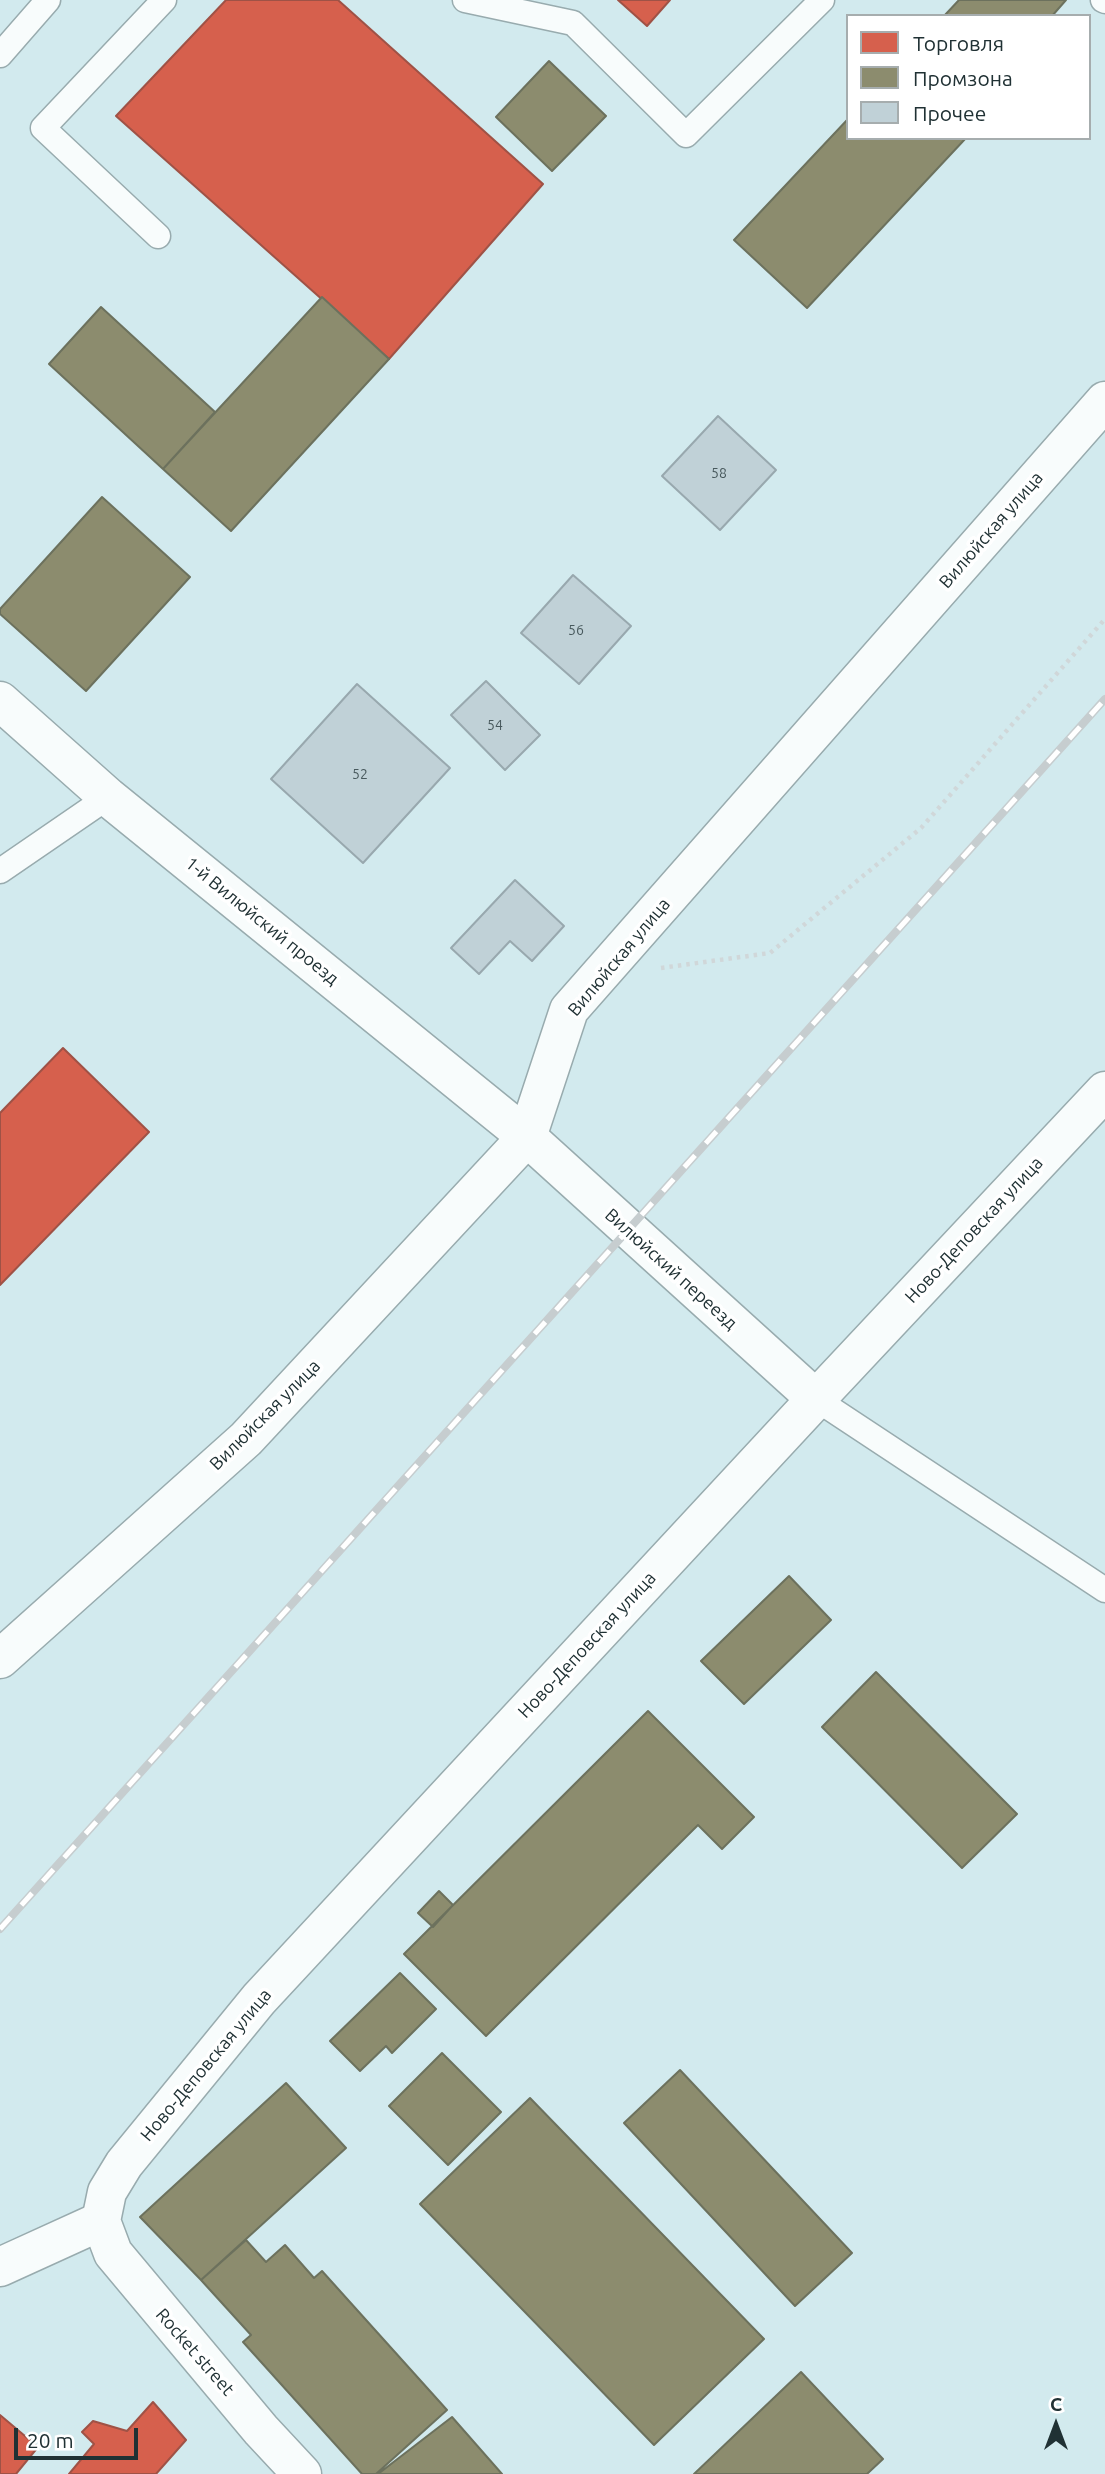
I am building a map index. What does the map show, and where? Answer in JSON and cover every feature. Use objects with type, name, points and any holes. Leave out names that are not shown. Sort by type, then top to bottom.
[{"type":"street","name":"Вилюйская улица","points":[[0,1659],[246,1439],[527,1137],[569,1010],[1105,401]]},
{"type":"street","name":"1-й Вилюйский проезд","points":[[0,701],[108,797],[527,1137]]},
{"type":"street","name":"Ново-Деповская улица","points":[[101,2221],[107,2192],[124,2164],[259,1999],[1105,1091]]},
{"type":"street","name":"Вилюйский переезд","points":[[527,1137],[816,1399]]},
{"type":"street","points":[[0,2267],[101,2221]]},
{"type":"street","name":"Rocket street","points":[[101,2221],[113,2253],[140,2287],[302,2474]]},
{"type":"lane","points":[[0,55],[48,0]]},
{"type":"lane","points":[[158,236],[43,128],[164,0]]},
{"type":"lane","points":[[465,0],[573,23],[686,135],[822,0]]},
{"type":"lane","points":[[0,871],[108,797]]},
{"type":"lane","points":[[816,1399],[1105,1590]]},
{"type":"path","points":[[598,977],[770,953],[921,828],[1105,619]]},
{"type":"building: Торговля","points":[[226,0],[338,0],[543,184],[389,359],[116,116]]},
{"type":"building: Торговля","points":[[618,0],[670,0],[647,26]]},
{"type":"building: Торговля","points":[[63,1048],[149,1132],[0,1285],[0,1113]]},
{"type":"building: Торговля","points":[[153,2402],[186,2440],[156,2474],[69,2474],[94,2444],[82,2432],[93,2421],[127,2431]]},
{"type":"building: Торговля","points":[[0,2415],[38,2447],[16,2474],[0,2474]]},
{"type":"building: Промзона","points":[[959,0],[1066,0],[1054,14],[946,14]]},
{"type":"building: Промзона","points":[[549,61],[606,116],[552,171],[496,117]]},
{"type":"building: Промзона","points":[[846,121],[846,140],[964,140],[807,308],[734,240]]},
{"type":"building: Промзона","points":[[322,297],[389,359],[231,531],[163,469]]},
{"type":"building: Промзона","points":[[101,307],[215,412],[163,469],[49,364]]},
{"type":"building: Промзона","points":[[102,497],[190,577],[86,691],[0,614],[0,609]]},
{"type":"building: Промзона","points":[[789,1576],[831,1620],[744,1704],[701,1661]]},
{"type":"building: Промзона","points":[[876,1672],[1017,1814],[962,1868],[822,1727]]},
{"type":"building: Промзона","points":[[648,1711],[754,1817],[722,1849],[698,1825],[486,2036],[404,1954]]},
{"type":"building: Промзона","points":[[439,1891],[453,1905],[433,1927],[418,1913]]},
{"type":"building: Промзона","points":[[400,1973],[436,2009],[392,2053],[386,2046],[360,2071],[330,2041]]},
{"type":"building: Промзона","points":[[442,2053],[501,2112],[448,2165],[389,2106]]},
{"type":"building: Промзона","points":[[680,2070],[852,2253],[795,2306],[624,2123]]},
{"type":"building: Промзона","points":[[286,2083],[346,2148],[201,2280],[140,2217]]},
{"type":"building: Промзона","points":[[530,2098],[764,2339],[654,2445],[420,2204]]},
{"type":"building: Промзона","points":[[246,2240],[266,2262],[285,2245],[314,2278],[322,2271],[447,2410],[376,2474],[362,2474],[243,2342],[251,2335],[201,2280]]},
{"type":"building: Промзона","points":[[801,2372],[883,2459],[867,2474],[694,2474]]},
{"type":"building: Промзона","points":[[452,2417],[502,2474],[378,2474]]},
{"type":"building: Прочее","points":[[718,416],[776,470],[720,530],[662,476]]},
{"type":"building: Прочее","points":[[573,575],[631,626],[579,684],[521,633]]},
{"type":"building: Прочее","points":[[486,681],[540,735],[505,770],[451,715]]},
{"type":"building: Прочее","points":[[357,684],[450,768],[363,863],[271,779]]},
{"type":"building: Прочее","points":[[515,880],[564,926],[532,961],[510,941],[479,974],[451,948]]},
{"type":"railway","points":[[0,1929],[1105,699]]}]
